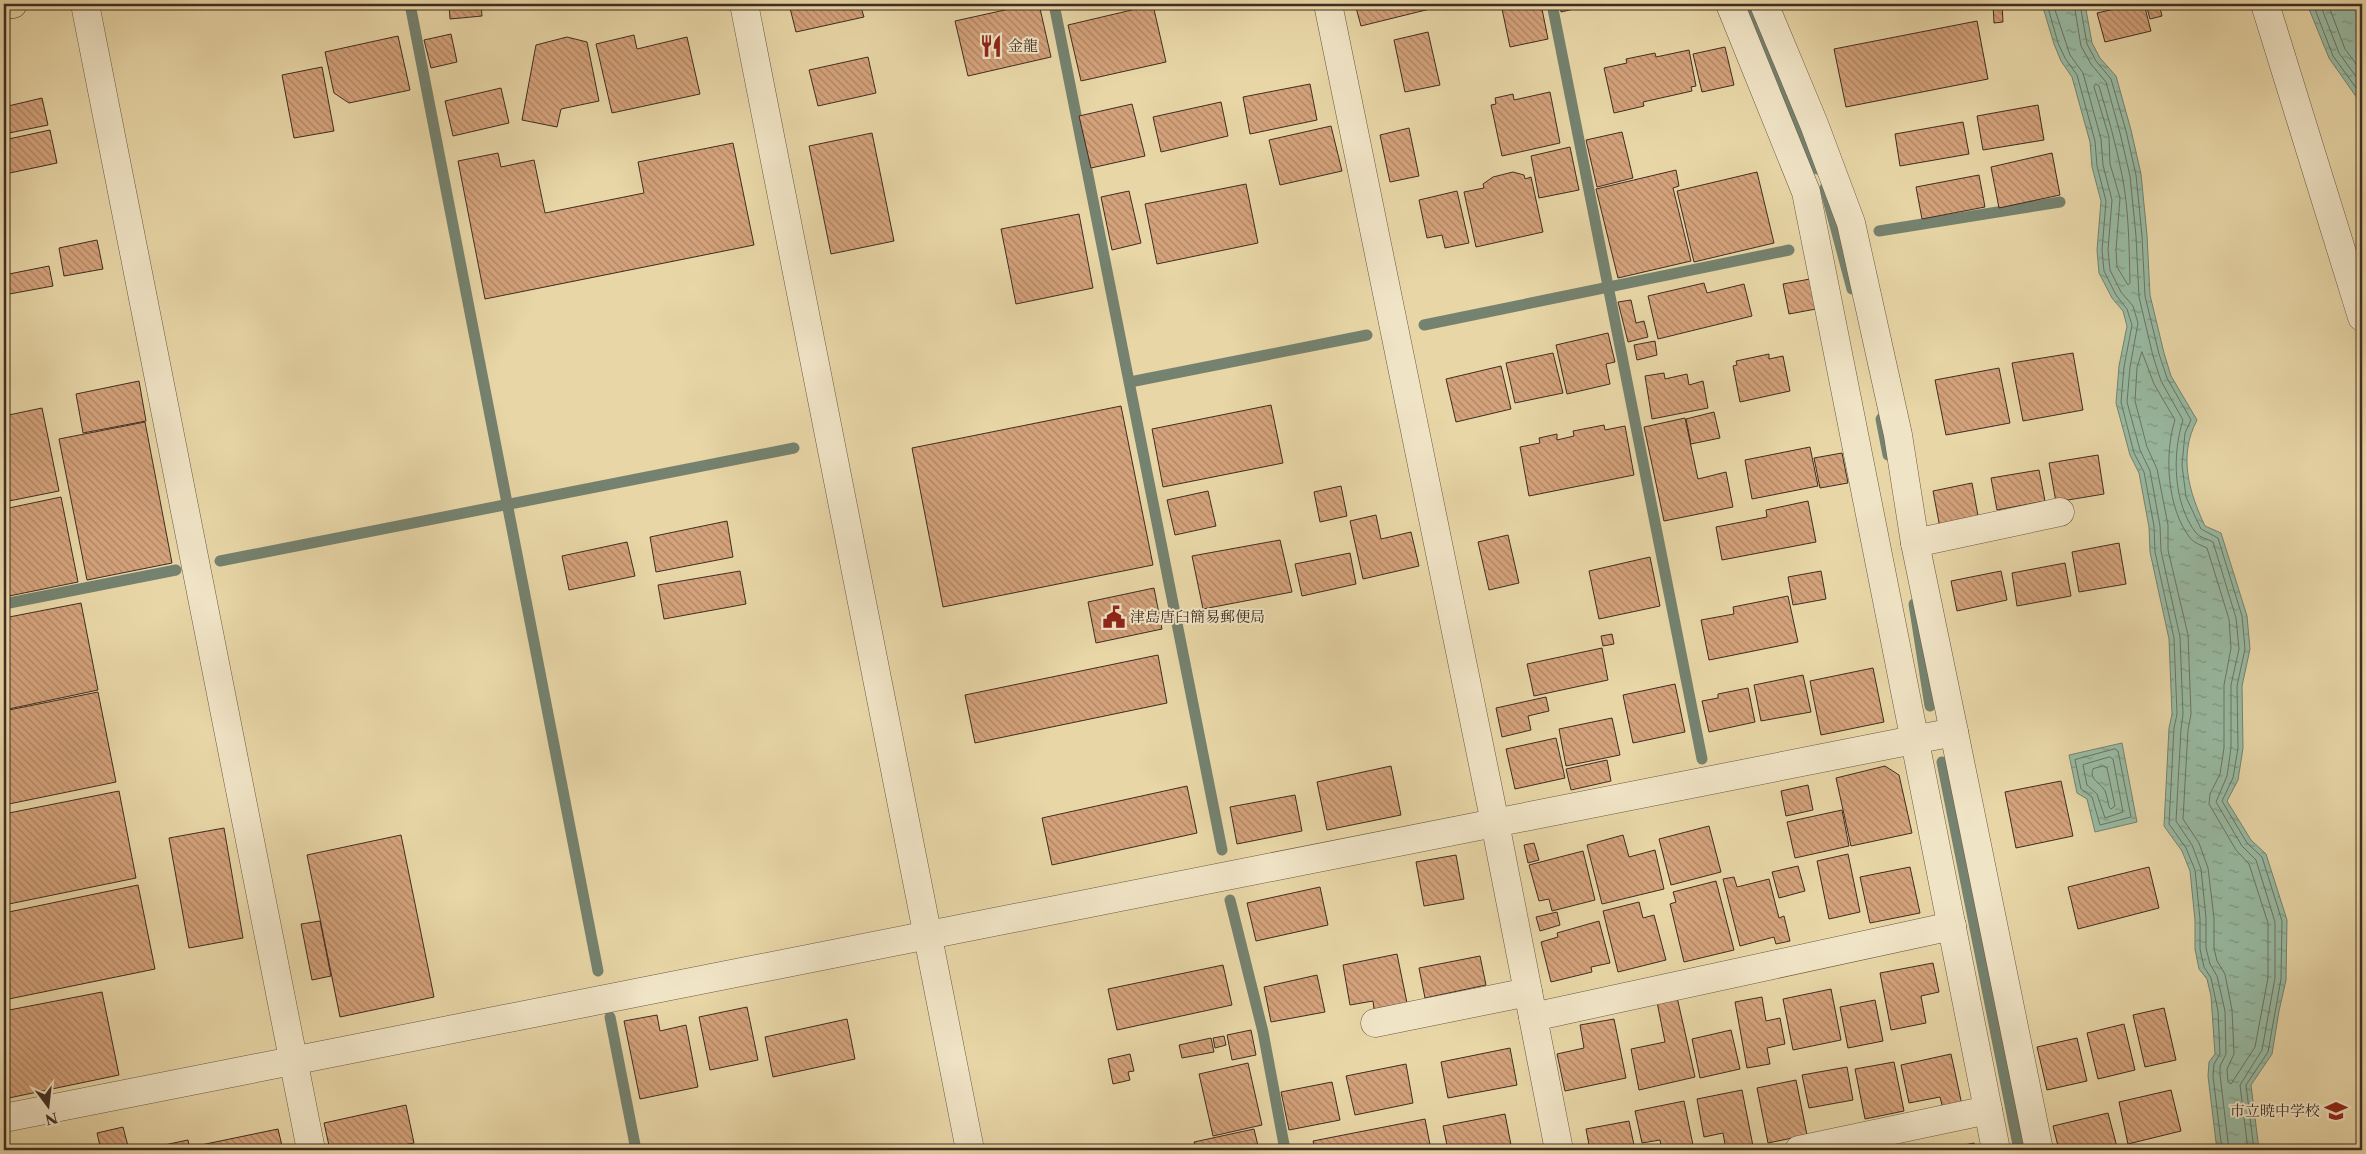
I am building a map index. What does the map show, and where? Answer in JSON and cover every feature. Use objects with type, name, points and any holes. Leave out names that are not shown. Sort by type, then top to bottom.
[{"type":"main road","points":[[4,5],[13,4]]},
{"type":"street","points":[[85,4],[311,1150]]},
{"type":"street","points":[[744,4],[970,1150]]},
{"type":"street","points":[[1328,4],[1495,823],[1558,1150]]},
{"type":"street","points":[[1730,4],[1806,192],[1996,1150]]},
{"type":"street","points":[[1764,4],[1814,124],[1851,223],[1898,435],[1915,543],[2039,1150]]},
{"type":"street","points":[[2265,4],[2362,317]]},
{"type":"street","points":[[1915,543],[2060,512]]},
{"type":"street","points":[[4,1118],[1954,732]]},
{"type":"street","points":[[1375,1023],[1530,1005],[1952,926]]},
{"type":"street","points":[[1799,1150],[1988,1110]]},
{"type":"water","points":[[2042,4],[2085,4],[2092,43],[2100,58],[2116,76],[2141,174],[2150,295],[2171,376],[2197,420],[2191,433],[2188,447],[2187,460],[2190,487],[2205,526],[2221,533],[2247,616],[2250,649],[2242,686],[2243,748],[2238,780],[2227,801],[2251,840],[2266,854],[2287,920],[2286,980],[2272,1054],[2251,1085],[2259,1150],[2217,1150],[2208,1076],[2209,1062],[2215,1054],[2211,996],[2207,979],[2199,969],[2195,949],[2195,920],[2190,871],[2182,851],[2164,826],[2169,728],[2172,714],[2169,639],[2150,552],[2149,527],[2139,473],[2130,455],[2116,403],[2119,366],[2127,326],[2123,311],[2112,298],[2099,273],[2097,250],[2101,201],[2092,167],[2090,142],[2072,77],[2061,61],[2054,44]]},
{"type":"water","points":[[2307,4],[2362,4],[2362,105],[2329,58]]},
{"type":"water","points":[[2122,743],[2137,822],[2095,832],[2087,799],[2077,793],[2069,755]]},
{"type":"building","points":[[449,4],[481,4],[482,16],[450,19]]},
{"type":"building","points":[[789,4],[860,4],[864,17],[796,32]]},
{"type":"building","points":[[1039,4],[1051,57],[968,76],[955,21]]},
{"type":"building","points":[[1355,4],[1433,4],[1434,8],[1361,26]]},
{"type":"building","points":[[1501,4],[1541,4],[1548,39],[1510,47]]},
{"type":"building","points":[[1560,4],[1595,4],[1561,12]]},
{"type":"building","points":[[1993,4],[2002,4],[2003,22],[1994,23]]},
{"type":"building","points":[[2136,4],[2144,4],[2151,31],[2105,42],[2097,13]]},
{"type":"building","points":[[2159,4],[2162,16],[2150,19],[2147,8]]},
{"type":"building","points":[[1153,5],[1166,62],[1081,81],[1068,25]]},
{"type":"building","points":[[1977,21],[1988,79],[1846,107],[1834,49]]},
{"type":"building","points":[[1428,32],[1440,85],[1405,92],[1394,40]]},
{"type":"building","points":[[451,34],[457,62],[431,68],[424,40]]},
{"type":"building","points":[[634,35],[637,49],[687,37],[700,94],[612,113],[596,44]]},
{"type":"building","points":[[398,36],[410,90],[349,103],[334,93],[325,52]]},
{"type":"building","points":[[567,37],[587,42],[599,101],[561,109],[557,127],[522,120],[536,45]]},
{"type":"building","points":[[1725,47],[1734,85],[1702,92],[1693,54]]},
{"type":"building","points":[[1689,50],[1696,86],[1691,87],[1692,91],[1643,102],[1644,106],[1614,113],[1604,68],[1627,63],[1626,59],[1655,53],[1656,57]]},
{"type":"building","points":[[868,57],[876,93],[818,106],[809,70]]},
{"type":"building","points":[[322,67],[334,131],[294,138],[282,75]]},
{"type":"building","points":[[1310,84],[1317,120],[1250,134],[1243,97]]},
{"type":"building","points":[[501,88],[509,123],[453,136],[445,101]]},
{"type":"building","points":[[1550,92],[1560,143],[1502,156],[1491,105],[1496,104],[1495,98],[1513,94],[1514,100]]},
{"type":"building","points":[[42,98],[48,125],[4,134],[4,107]]},
{"type":"building","points":[[1221,102],[1228,136],[1161,152],[1153,117]]},
{"type":"building","points":[[1132,104],[1145,156],[1091,168],[1079,116]]},
{"type":"building","points":[[2038,105],[2044,140],[1983,150],[1977,116]]},
{"type":"building","points":[[1963,122],[1969,154],[1900,166],[1895,134]]},
{"type":"building","points":[[1331,126],[1342,171],[1280,185],[1269,140]]},
{"type":"building","points":[[1409,128],[1419,176],[1390,182],[1380,135]]},
{"type":"building","points":[[50,130],[57,163],[5,174],[4,140]]},
{"type":"building","points":[[1622,132],[1633,178],[1597,187],[1586,140]]},
{"type":"building","points":[[872,133],[894,241],[831,254],[809,146]]},
{"type":"building","points":[[733,143],[754,245],[485,299],[458,161],[498,153],[501,167],[534,160],[545,213],[644,193],[638,162]]},
{"type":"building","points":[[1570,147],[1579,190],[1539,198],[1531,156]]},
{"type":"building","points":[[2052,153],[2060,195],[1999,208],[1991,167]]},
{"type":"building","points":[[1676,170],[1679,186],[1673,188],[1691,261],[1618,278],[1596,189]]},
{"type":"building","points":[[1513,172],[1524,175],[1525,179],[1531,177],[1543,232],[1476,247],[1464,192],[1484,188],[1483,184],[1493,177]]},
{"type":"building","points":[[1757,172],[1774,243],[1694,262],[1677,191]]},
{"type":"building","points":[[1979,175],[1985,207],[1922,219],[1916,187]]},
{"type":"building","points":[[1246,184],[1258,243],[1157,264],[1145,204]]},
{"type":"building","points":[[1129,191],[1141,243],[1112,250],[1101,197]]},
{"type":"building","points":[[1457,191],[1469,243],[1445,248],[1442,235],[1427,238],[1419,200]]},
{"type":"building","points":[[1079,214],[1093,288],[1016,304],[1001,229]]},
{"type":"building","points":[[97,240],[103,269],[64,276],[59,248]]},
{"type":"building","points":[[49,266],[53,286],[4,295],[4,275]]},
{"type":"building","points":[[1810,279],[1816,309],[1789,314],[1783,284]]},
{"type":"building","points":[[1704,283],[1707,293],[1744,284],[1752,316],[1658,339],[1648,296]]},
{"type":"building","points":[[1631,300],[1636,323],[1644,321],[1648,337],[1628,342],[1618,302]]},
{"type":"building","points":[[1608,333],[1615,362],[1606,364],[1610,384],[1567,394],[1556,345]]},
{"type":"building","points":[[1655,341],[1657,355],[1637,360],[1634,345]]},
{"type":"building","points":[[1553,353],[1563,393],[1515,403],[1506,363]]},
{"type":"building","points":[[2073,353],[2083,410],[2023,421],[2012,363]]},
{"type":"building","points":[[1769,354],[1769,359],[1783,356],[1790,391],[1740,402],[1733,366],[1737,365],[1736,361]]},
{"type":"building","points":[[1501,366],[1511,409],[1456,422],[1446,379]]},
{"type":"building","points":[[1999,368],[2010,423],[1946,435],[1935,380]]},
{"type":"building","points":[[1664,373],[1665,379],[1687,374],[1689,385],[1703,381],[1708,408],[1652,419],[1645,376]]},
{"type":"building","points":[[139,381],[146,421],[83,433],[76,394]]},
{"type":"building","points":[[1271,405],[1283,463],[1163,487],[1152,429]]},
{"type":"building","points":[[1121,406],[1153,565],[943,607],[912,448]]},
{"type":"building","points":[[42,408],[59,491],[4,502],[4,416]]},
{"type":"building","points":[[1714,412],[1720,438],[1691,444],[1686,419]]},
{"type":"building","points":[[1685,418],[1698,479],[1726,472],[1733,507],[1664,521],[1644,427]]},
{"type":"building","points":[[145,422],[172,563],[87,580],[59,439]]},
{"type":"building","points":[[1604,425],[1605,430],[1625,426],[1634,475],[1529,496],[1520,447],[1540,443],[1539,438],[1557,434],[1557,440],[1574,436],[1573,431]]},
{"type":"building","points":[[1810,447],[1818,486],[1752,499],[1745,460]]},
{"type":"building","points":[[1842,453],[1848,483],[1820,488],[1814,458]]},
{"type":"building","points":[[2098,455],[2104,494],[2056,502],[2049,463]]},
{"type":"building","points":[[2039,470],[2045,501],[1997,510],[1991,478]]},
{"type":"building","points":[[1972,483],[1979,521],[1940,528],[1933,491]]},
{"type":"building","points":[[1341,486],[1347,516],[1320,522],[1314,492]]},
{"type":"building","points":[[1208,491],[1216,526],[1175,535],[1167,500]]},
{"type":"building","points":[[61,497],[78,582],[4,597],[4,509]]},
{"type":"building","points":[[1808,501],[1816,542],[1722,560],[1716,527],[1767,517],[1766,510]]},
{"type":"building","points":[[1376,515],[1381,539],[1411,532],[1419,566],[1363,579],[1350,521]]},
{"type":"building","points":[[727,521],[733,557],[656,572],[650,537]]},
{"type":"building","points":[[1508,535],[1519,583],[1489,590],[1478,542]]},
{"type":"building","points":[[1280,540],[1292,592],[1203,609],[1192,556]]},
{"type":"building","points":[[627,542],[635,576],[569,590],[562,556]]},
{"type":"building","points":[[2119,543],[2126,584],[2079,592],[2072,552]]},
{"type":"building","points":[[1350,553],[1356,584],[1302,596],[1295,564]]},
{"type":"building","points":[[1650,557],[1660,606],[1599,619],[1589,571]]},
{"type":"building","points":[[2065,563],[2071,596],[2017,606],[2012,573]]},
{"type":"building","points":[[740,571],[746,604],[664,619],[658,585]]},
{"type":"building","points":[[1821,571],[1826,599],[1793,605],[1788,577]]},
{"type":"building","points":[[2001,571],[2007,600],[1957,611],[1951,581]]},
{"type":"building","points":[[1154,588],[1162,629],[1096,643],[1088,602]]},
{"type":"building","points":[[1788,596],[1798,642],[1709,660],[1701,620],[1734,614],[1733,607]]},
{"type":"building","points":[[81,603],[98,690],[4,710],[4,618]]},
{"type":"building","points":[[1612,634],[1614,644],[1603,646],[1601,636]]},
{"type":"building","points":[[1602,648],[1608,680],[1534,696],[1527,664]]},
{"type":"building","points":[[1158,655],[1167,703],[975,743],[965,695]]},
{"type":"building","points":[[1873,668],[1884,722],[1821,735],[1810,681]]},
{"type":"building","points":[[1803,675],[1811,712],[1761,721],[1754,685]]},
{"type":"building","points":[[1675,684],[1685,732],[1633,743],[1623,695]]},
{"type":"building","points":[[1748,688],[1755,722],[1709,732],[1702,701],[1718,698],[1718,694]]},
{"type":"building","points":[[98,692],[116,782],[4,805],[4,711]]},
{"type":"building","points":[[1546,697],[1549,711],[1528,716],[1531,730],[1502,737],[1496,708]]},
{"type":"building","points":[[1612,718],[1620,755],[1566,766],[1559,729]]},
{"type":"building","points":[[1556,738],[1565,778],[1515,789],[1506,749]]},
{"type":"building","points":[[1607,760],[1611,781],[1571,790],[1566,769]]},
{"type":"building","points":[[1391,766],[1401,815],[1327,830],[1317,782]]},
{"type":"building","points":[[1885,766],[1899,775],[1912,833],[1851,846],[1836,778]]},
{"type":"building","points":[[2061,781],[2073,836],[2016,848],[2005,792]]},
{"type":"building","points":[[1808,785],[1813,810],[1786,816],[1781,791]]},
{"type":"building","points":[[1187,786],[1197,833],[1052,865],[1042,818]]},
{"type":"building","points":[[119,791],[136,878],[4,905],[4,814]]},
{"type":"building","points":[[1295,795],[1302,831],[1237,844],[1230,807]]},
{"type":"building","points":[[1842,810],[1849,846],[1795,858],[1787,822]]},
{"type":"building","points":[[1709,826],[1721,872],[1671,885],[1659,839]]},
{"type":"building","points":[[224,828],[243,938],[189,948],[169,838]]},
{"type":"building","points":[[401,835],[434,997],[340,1017],[307,855]]},
{"type":"building","points":[[1623,835],[1629,857],[1655,850],[1664,889],[1602,904],[1587,845]]},
{"type":"building","points":[[1534,843],[1539,860],[1528,863],[1524,845]]},
{"type":"building","points":[[1583,851],[1595,900],[1552,911],[1549,899],[1539,901],[1529,865]]},
{"type":"building","points":[[1848,854],[1860,912],[1829,919],[1817,861]]},
{"type":"building","points":[[1456,855],[1464,899],[1424,906],[1416,862]]},
{"type":"building","points":[[1798,866],[1805,891],[1779,898],[1772,872]]},
{"type":"building","points":[[1910,867],[1920,913],[1870,923],[1860,877]]},
{"type":"building","points":[[2149,867],[2159,908],[2078,929],[2068,887]]},
{"type":"building","points":[[1734,877],[1737,887],[1769,879],[1779,918],[1784,916],[1790,941],[1776,944],[1774,937],[1740,946],[1723,879]]},
{"type":"building","points":[[1716,881],[1734,950],[1684,962],[1670,904],[1676,902],[1673,892]]},
{"type":"building","points":[[138,885],[155,969],[4,1000],[4,913]]},
{"type":"building","points":[[1320,887],[1328,925],[1256,941],[1247,903]]},
{"type":"building","points":[[1639,902],[1643,918],[1654,915],[1666,960],[1618,972],[1603,911]]},
{"type":"building","points":[[1557,912],[1560,925],[1540,931],[1536,917]]},
{"type":"building","points":[[320,921],[331,976],[312,980],[301,924]]},
{"type":"building","points":[[1599,921],[1610,963],[1591,967],[1592,972],[1551,982],[1541,942],[1558,937],[1557,933]]},
{"type":"building","points":[[1397,954],[1407,1003],[1374,1009],[1373,1001],[1350,1005],[1343,965]]},
{"type":"building","points":[[1480,956],[1486,985],[1425,998],[1419,968]]},
{"type":"building","points":[[1933,963],[1939,992],[1921,996],[1926,1023],[1891,1030],[1880,973]]},
{"type":"building","points":[[1223,965],[1232,1005],[1117,1030],[1108,989]]},
{"type":"building","points":[[1317,975],[1325,1012],[1271,1022],[1264,987]]},
{"type":"building","points":[[1831,989],[1841,1040],[1793,1050],[1783,999]]},
{"type":"building","points":[[102,992],[119,1075],[4,1099],[4,1011]]},
{"type":"building","points":[[1677,997],[1695,1077],[1639,1090],[1631,1049],[1665,1042],[1657,1002]]},
{"type":"building","points":[[1762,997],[1766,1021],[1780,1018],[1785,1044],[1767,1048],[1770,1064],[1747,1068],[1735,1002]]},
{"type":"building","points":[[1875,1000],[1883,1041],[1848,1048],[1840,1007]]},
{"type":"building","points":[[747,1007],[758,1060],[710,1070],[699,1017]]},
{"type":"building","points":[[2164,1008],[2176,1060],[2145,1067],[2133,1015]]},
{"type":"building","points":[[657,1015],[660,1031],[686,1025],[698,1087],[640,1099],[624,1021]]},
{"type":"building","points":[[847,1019],[855,1059],[773,1077],[765,1037]]},
{"type":"building","points":[[1614,1019],[1626,1078],[1565,1091],[1557,1054],[1584,1048],[1580,1025]]},
{"type":"building","points":[[2124,1024],[2135,1070],[2098,1079],[2087,1033]]},
{"type":"building","points":[[1251,1030],[1256,1055],[1232,1060],[1227,1035]]},
{"type":"building","points":[[1731,1030],[1740,1069],[1700,1078],[1692,1039]]},
{"type":"building","points":[[1224,1036],[1226,1045],[1215,1048],[1213,1038]]},
{"type":"building","points":[[1211,1038],[1214,1052],[1182,1058],[1179,1045]]},
{"type":"building","points":[[2077,1038],[2087,1081],[2047,1090],[2037,1047]]},
{"type":"building","points":[[1510,1048],[1517,1085],[1448,1098],[1441,1062]]},
{"type":"building","points":[[1130,1054],[1134,1071],[1128,1072],[1130,1080],[1113,1084],[1108,1059]]},
{"type":"building","points":[[1951,1054],[1962,1105],[1943,1109],[1940,1097],[1909,1103],[1901,1065]]},
{"type":"building","points":[[1894,1062],[1904,1111],[1865,1119],[1855,1069]]},
{"type":"building","points":[[1248,1063],[1262,1125],[1213,1136],[1199,1074]]},
{"type":"building","points":[[1406,1064],[1413,1103],[1355,1115],[1346,1076]]},
{"type":"building","points":[[1847,1067],[1853,1100],[1809,1108],[1802,1075]]},
{"type":"building","points":[[1796,1080],[1807,1135],[1768,1143],[1757,1088]]},
{"type":"building","points":[[1332,1082],[1340,1120],[1289,1130],[1281,1092]]},
{"type":"building","points":[[1742,1090],[1753,1146],[1726,1150],[1723,1133],[1704,1137],[1697,1099]]},
{"type":"building","points":[[2171,1090],[2181,1131],[2128,1144],[2119,1102]]},
{"type":"building","points":[[1684,1101],[1693,1145],[1662,1150],[1660,1140],[1642,1143],[1635,1111]]},
{"type":"building","points":[[406,1105],[414,1143],[380,1150],[330,1150],[324,1123]]},
{"type":"building","points":[[2108,1113],[2117,1147],[2104,1150],[2059,1150],[2053,1126]]},
{"type":"building","points":[[1505,1114],[1512,1150],[1448,1150],[1443,1126]]},
{"type":"building","points":[[1425,1119],[1431,1150],[1315,1150],[1313,1141]]},
{"type":"building","points":[[1629,1121],[1635,1150],[1590,1150],[1586,1129]]},
{"type":"building","points":[[123,1127],[129,1150],[101,1150],[97,1133]]},
{"type":"building","points":[[278,1129],[283,1150],[197,1150],[196,1146]]},
{"type":"building","points":[[1254,1129],[1259,1150],[1196,1150],[1194,1142]]},
{"type":"building","points":[[188,1140],[190,1150],[140,1150]]},
{"type":"building","points":[[1974,1143],[1976,1150],[1939,1150]]},
{"type":"waterway","points":[[410,4],[598,971]]},
{"type":"waterway","points":[[1054,4],[1222,850]]},
{"type":"waterway","points":[[1552,4],[1702,759]]},
{"type":"waterway","points":[[1747,4],[1817,169]]},
{"type":"waterway","points":[[1825,188],[1852,289]]},
{"type":"waterway","points":[[1879,231],[2060,202]]},
{"type":"waterway","points":[[1424,325],[1789,250]]},
{"type":"waterway","points":[[1130,382],[1367,335]]},
{"type":"waterway","points":[[1881,419],[1888,455]]},
{"type":"waterway","points":[[220,561],[794,448]]},
{"type":"waterway","points":[[4,604],[176,570]]},
{"type":"waterway","points":[[1914,604],[1930,706]]},
{"type":"waterway","points":[[1942,762],[2019,1150]]},
{"type":"waterway","points":[[1230,900],[1263,1032],[1285,1150]]},
{"type":"waterway","points":[[610,1017],[636,1150]]},
{"type":"place","name":"金龍","points":[[991,46]]},
{"type":"place","name":"津島唐臼簡易郵便局","points":[[1114,617]]},
{"type":"place","name":"市立暁中学校","points":[[2336,1111]]}]
